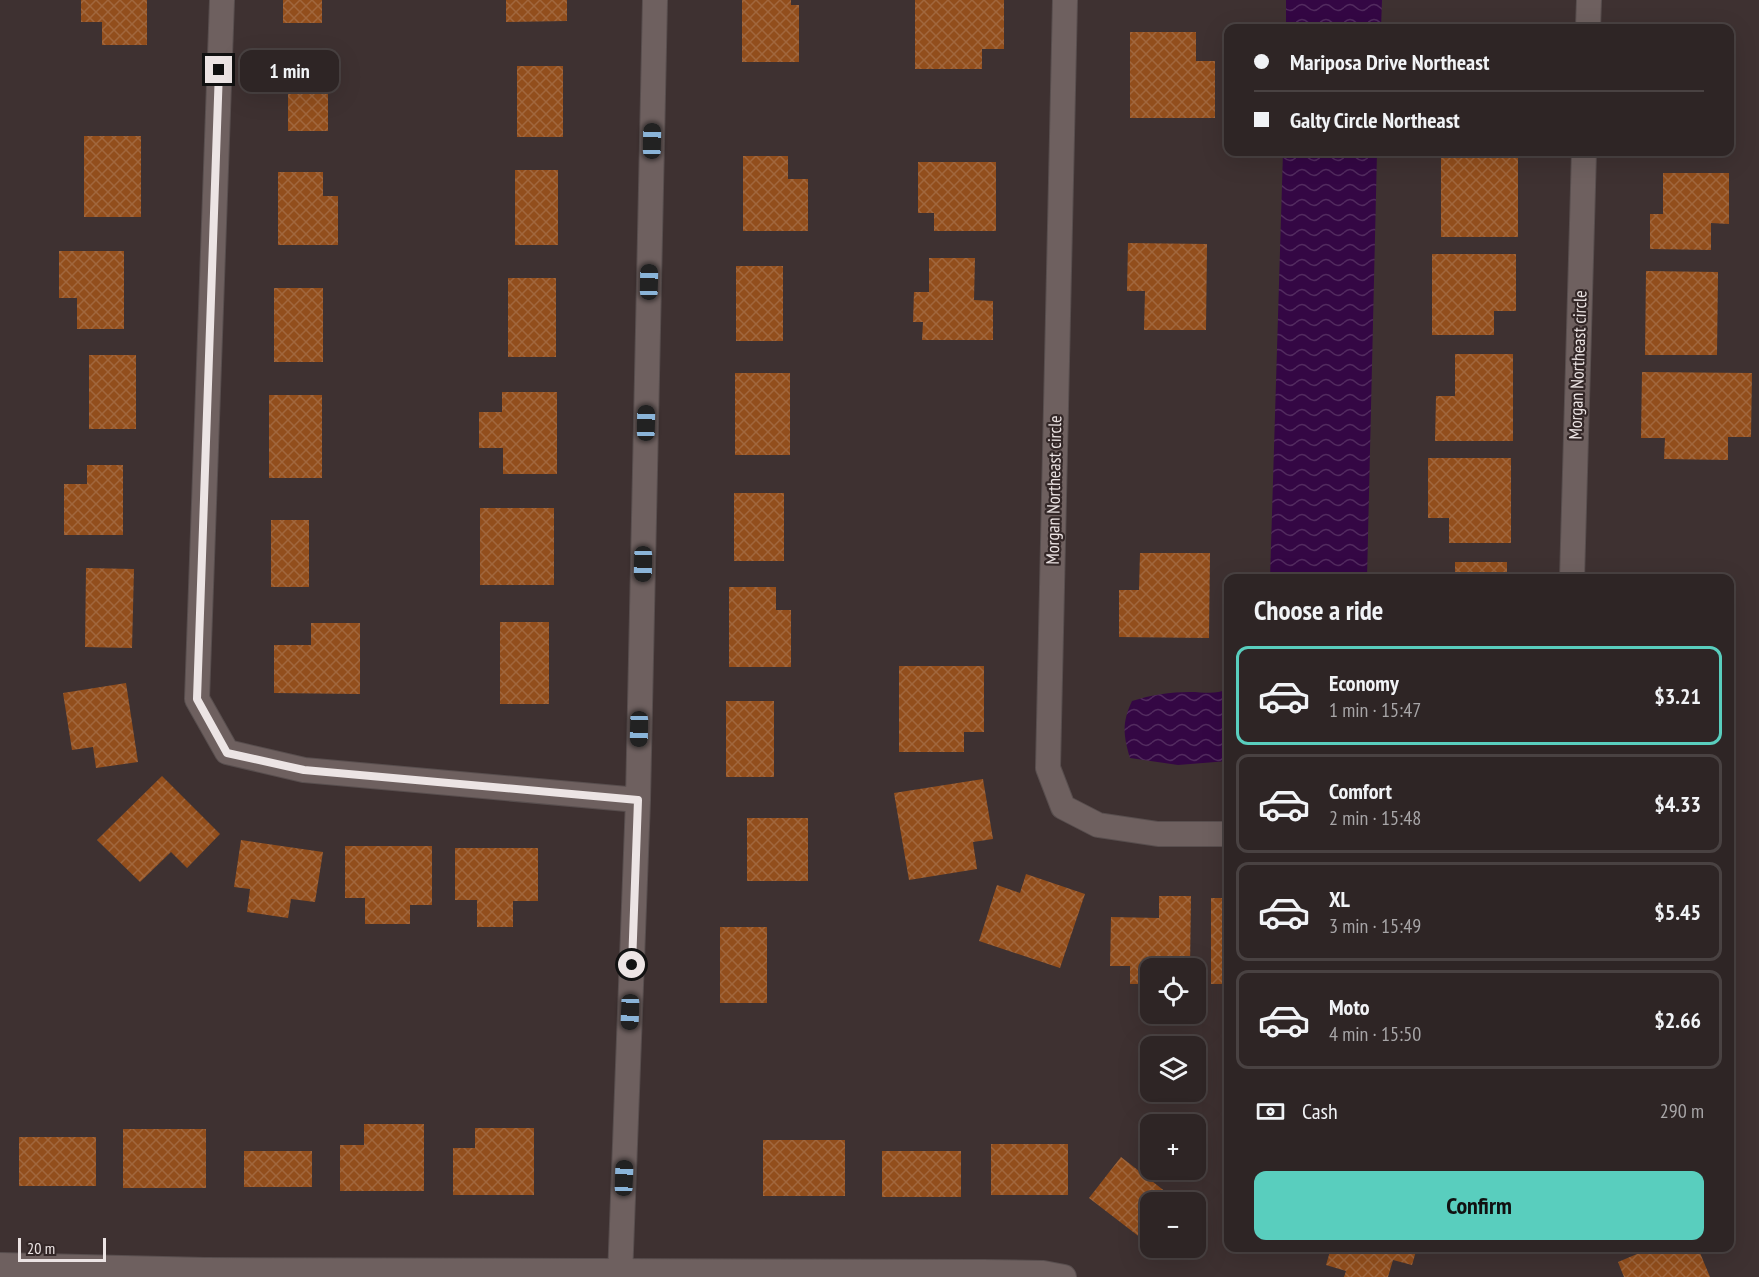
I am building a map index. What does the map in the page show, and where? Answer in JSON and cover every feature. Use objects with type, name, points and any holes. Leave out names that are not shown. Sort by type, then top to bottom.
[{"type":"street","points":[[222,0],[197,699],[227,753],[304,770],[638,800]]},
{"type":"street","points":[[620,1275],[638,800],[655,0]]},
{"type":"street","name":"Morgan Northeast circle","points":[[1065,0],[1048,768],[1063,807],[1098,825],[1158,834],[1224,834]]},
{"type":"street","points":[[1588,24],[1589,0]]},
{"type":"street","name":"Morgan Northeast circle","points":[[1572,574],[1584,156]]},
{"type":"street","points":[[0,1265],[205,1273],[620,1275],[1043,1273],[1064,1277]]},
{"type":"water","points":[[1286,0],[1382,0],[1381,24],[1286,24]]},
{"type":"water","points":[[1283,156],[1377,156],[1367,574],[1270,574]]},
{"type":"water","points":[[1223,691],[1224,761],[1178,765],[1130,758],[1125,729],[1126,716],[1132,701],[1168,693]]},
{"type":"building","points":[[81,0],[147,0],[147,45],[102,45],[102,22],[81,22]]},
{"type":"building","points":[[283,0],[322,0],[322,23],[283,23]]},
{"type":"building","points":[[506,0],[567,0],[567,21],[506,22]]},
{"type":"building","points":[[742,0],[791,0],[791,5],[799,5],[799,62],[742,62]]},
{"type":"building","points":[[915,0],[1004,0],[1004,49],[982,49],[982,69],[915,69]]},
{"type":"building","points":[[1130,32],[1196,32],[1196,61],[1215,61],[1215,118],[1130,118]]},
{"type":"building","points":[[288,64],[328,64],[328,131],[288,131]]},
{"type":"building","points":[[517,66],[563,66],[563,137],[517,137]]},
{"type":"building","points":[[84,136],[141,136],[141,217],[84,217]]},
{"type":"building","points":[[743,156],[788,156],[788,179],[808,179],[808,231],[743,231]]},
{"type":"building","points":[[1441,156],[1518,156],[1518,237],[1441,237]]},
{"type":"building","points":[[918,162],[996,162],[996,231],[934,231],[934,213],[918,213]]},
{"type":"building","points":[[515,170],[558,170],[558,245],[515,245]]},
{"type":"building","points":[[278,172],[323,172],[323,196],[338,196],[338,245],[278,245]]},
{"type":"building","points":[[1663,173],[1729,173],[1729,224],[1711,223],[1711,250],[1650,249],[1650,214],[1663,214]]},
{"type":"building","points":[[1128,243],[1207,244],[1206,330],[1144,330],[1145,291],[1127,291]]},
{"type":"building","points":[[59,251],[124,251],[124,329],[77,329],[77,298],[59,298]]},
{"type":"building","points":[[1432,254],[1516,254],[1516,311],[1494,311],[1494,335],[1432,335]]},
{"type":"building","points":[[929,258],[975,258],[974,300],[993,301],[993,340],[922,340],[923,322],[913,322],[914,292],[929,292]]},
{"type":"building","points":[[736,266],[783,266],[783,341],[736,341]]},
{"type":"building","points":[[1646,271],[1718,272],[1717,355],[1645,355]]},
{"type":"building","points":[[508,278],[556,278],[556,357],[508,357]]},
{"type":"building","points":[[274,288],[323,288],[323,362],[274,362]]},
{"type":"building","points":[[1455,354],[1513,354],[1513,441],[1435,441],[1436,396],[1455,396]]},
{"type":"building","points":[[89,355],[136,355],[136,429],[89,429]]},
{"type":"building","points":[[1642,372],[1752,373],[1751,437],[1728,437],[1728,460],[1664,459],[1665,438],[1641,438]]},
{"type":"building","points":[[735,373],[790,373],[790,455],[735,455]]},
{"type":"building","points":[[502,392],[557,392],[557,474],[503,474],[503,448],[479,448],[479,412],[502,412]]},
{"type":"building","points":[[269,395],[322,395],[322,478],[269,478]]},
{"type":"building","points":[[1428,458],[1511,458],[1511,543],[1449,543],[1449,518],[1428,518]]},
{"type":"building","points":[[87,465],[123,465],[123,535],[64,535],[64,484],[87,484]]},
{"type":"building","points":[[734,493],[784,493],[784,561],[734,561]]},
{"type":"building","points":[[480,508],[554,508],[554,585],[480,585]]},
{"type":"building","points":[[271,520],[309,520],[309,587],[271,587]]},
{"type":"building","points":[[1140,553],[1210,553],[1209,638],[1119,637],[1119,590],[1139,590]]},
{"type":"building","points":[[1455,562],[1507,562],[1507,574],[1455,574]]},
{"type":"building","points":[[86,568],[134,569],[132,648],[85,647]]},
{"type":"building","points":[[729,587],[776,587],[776,610],[791,610],[791,667],[729,667]]},
{"type":"building","points":[[500,622],[549,622],[549,704],[500,704]]},
{"type":"building","points":[[311,623],[360,623],[360,694],[274,693],[274,645],[311,645]]},
{"type":"building","points":[[899,666],[984,666],[984,732],[964,732],[964,752],[899,752]]},
{"type":"building","points":[[126,683],[138,762],[96,768],[93,747],[72,750],[63,693]]},
{"type":"building","points":[[726,701],[774,701],[774,777],[726,777]]},
{"type":"building","points":[[162,776],[220,834],[187,868],[171,852],[140,882],[97,840]]},
{"type":"building","points":[[983,779],[993,839],[973,842],[977,869],[909,880],[894,793]]},
{"type":"building","points":[[747,818],[808,818],[808,881],[747,881]]},
{"type":"building","points":[[241,840],[323,852],[315,902],[291,899],[288,918],[247,912],[250,889],[234,887]]},
{"type":"building","points":[[345,846],[432,846],[432,905],[410,905],[410,924],[365,924],[365,898],[345,898]]},
{"type":"building","points":[[455,848],[538,848],[538,901],[513,901],[513,927],[477,927],[477,900],[455,900]]},
{"type":"building","points":[[1026,874],[1085,894],[1060,968],[979,941],[997,885],[1020,893]]},
{"type":"building","points":[[1159,896],[1191,896],[1190,958],[1140,958],[1140,984],[1130,984],[1130,966],[1110,966],[1111,917],[1159,918]]},
{"type":"building","points":[[1211,898],[1224,898],[1224,984],[1211,984]]},
{"type":"building","points":[[720,927],[767,927],[767,1003],[720,1003]]},
{"type":"building","points":[[364,1124],[424,1124],[424,1191],[340,1191],[340,1145],[364,1145]]},
{"type":"building","points":[[475,1128],[534,1128],[534,1195],[453,1195],[453,1148],[475,1148]]},
{"type":"building","points":[[123,1129],[206,1129],[206,1188],[123,1188]]},
{"type":"building","points":[[19,1137],[96,1137],[96,1186],[19,1186]]},
{"type":"building","points":[[763,1140],[845,1140],[845,1196],[763,1196]]},
{"type":"building","points":[[991,1144],[1068,1144],[1068,1195],[991,1195]]},
{"type":"building","points":[[244,1151],[312,1151],[312,1187],[244,1187]]},
{"type":"building","points":[[882,1151],[961,1151],[961,1197],[882,1197]]},
{"type":"building","points":[[1121,1157],[1140,1172],[1140,1180],[1150,1180],[1166,1192],[1140,1192],[1140,1237],[1089,1198]]},
{"type":"building","points":[[1330,1252],[1416,1252],[1412,1265],[1393,1260],[1388,1277],[1344,1277],[1346,1271],[1326,1265]]},
{"type":"building","points":[[1636,1252],[1700,1252],[1710,1277],[1624,1277],[1618,1262],[1637,1254]]},
{"type":"route","points":[[219,70],[197,699],[227,753],[304,770],[638,800],[632,965]]}]
